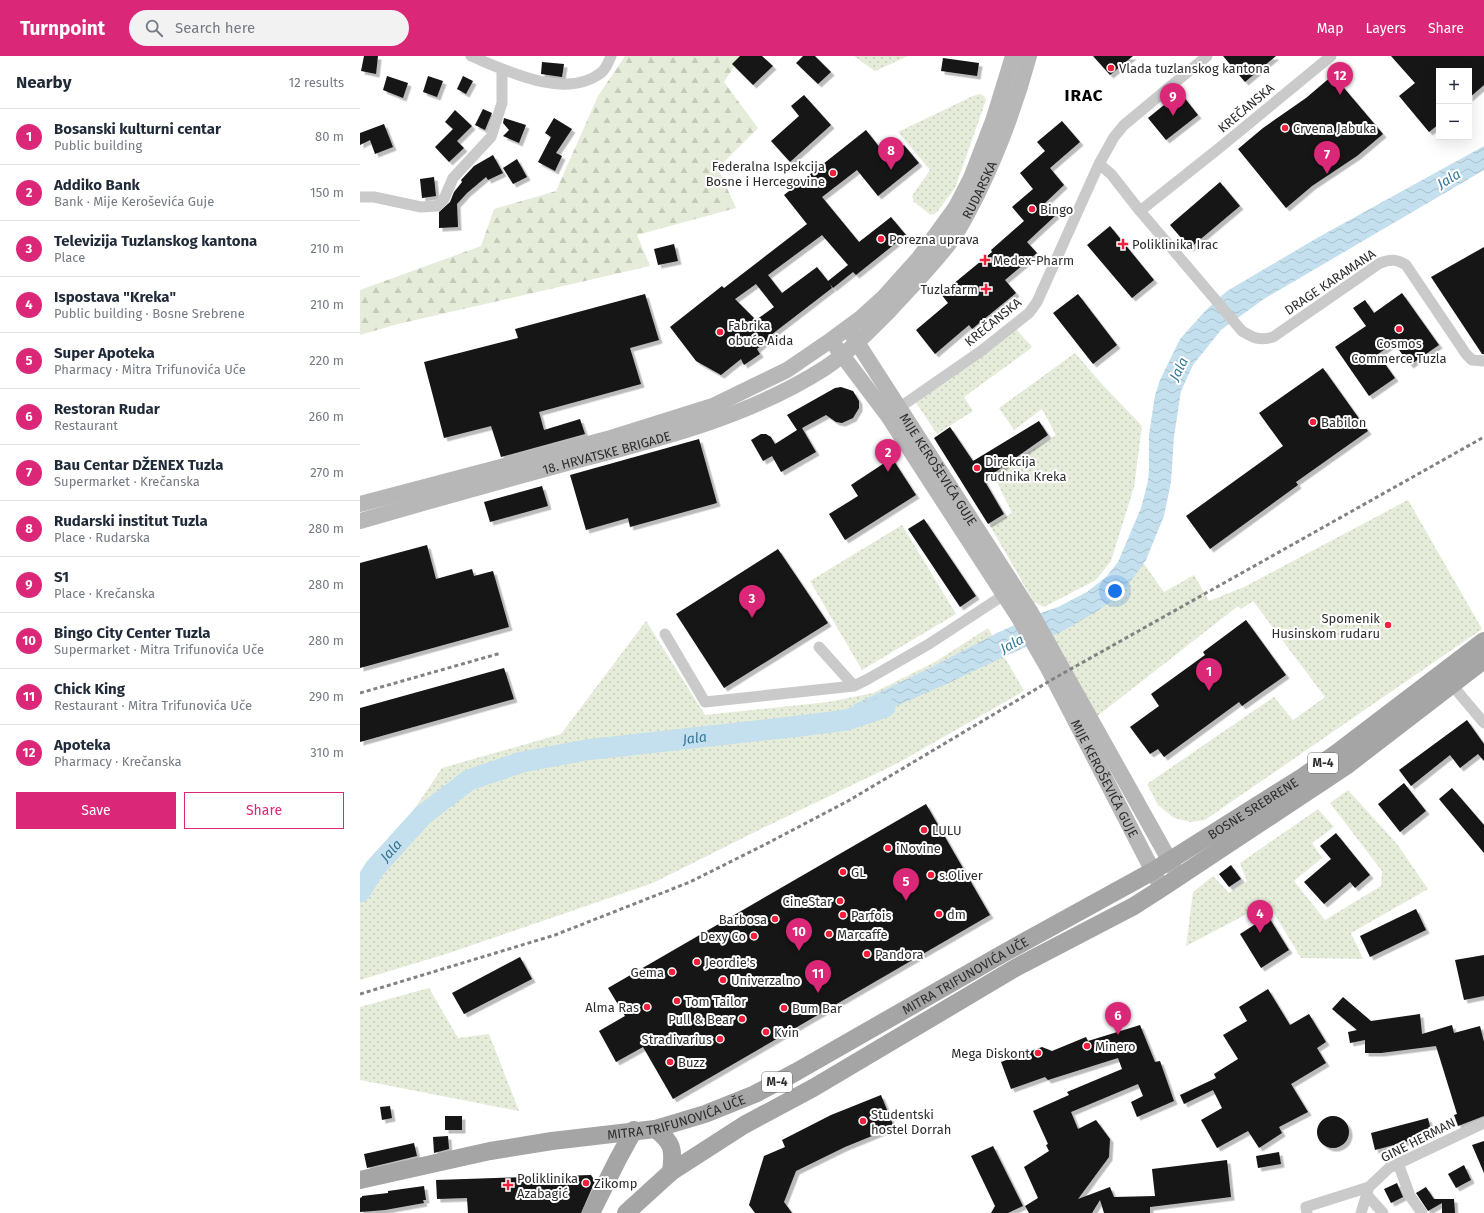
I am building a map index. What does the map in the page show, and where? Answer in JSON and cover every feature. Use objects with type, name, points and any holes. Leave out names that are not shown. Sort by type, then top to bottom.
[{"type":"main road","name":"RUDARSKA","points":[[831,340],[848,328],[883,298],[919,258],[956,207],[971,178],[993,121],[1013,56]]},
{"type":"main road","name":"RUDARSKA","points":[[842,355],[858,342],[928,270],[952,239],[984,182],[1007,128],[1029,56]]},
{"type":"main road","name":"MIJE KEROŠEVIĆA GUJE","points":[[848,328],[858,342],[894,412],[1010,592],[1178,877]]},
{"type":"main road","name":"MIJE KEROŠEVIĆA GUJE","points":[[831,340],[842,355],[894,412]]},
{"type":"main road","name":"18. HRVATSKE BRIGADE","points":[[360,504],[610,438],[713,406],[787,370],[831,340]]},
{"type":"main road","name":"18. HRVATSKE BRIGADE","points":[[360,522],[455,493],[614,451],[718,419],[760,402],[797,384],[842,355]]},
{"type":"main road","name":"BOSNE SREBRENE","points":[[1153,871],[1304,776],[1337,753],[1484,641]]},
{"type":"main road","name":"BOSNE SREBRENE","points":[[1178,877],[1346,766],[1484,660]]},
{"type":"main road","name":"MIJE KEROŠEVIĆA GUJE","points":[[1053,665],[1162,888]]},
{"type":"main road","name":"MITRA TRIFUNOVIĆA UČE","points":[[360,1180],[490,1152],[552,1141],[634,1130],[655,1129],[705,1114],[755,1094],[768,1087],[1153,871]]},
{"type":"main road","name":"MITRA TRIFUNOVIĆA UČE","points":[[626,1213],[672,1172],[744,1125],[812,1088],[1017,967],[1134,906],[1178,877]]},
{"type":"main road","points":[[655,1129],[668,1140],[671,1146],[673,1159],[672,1172]]},
{"type":"main road","points":[[591,1213],[634,1130]]},
{"type":"street","points":[[471,56],[534,81],[560,84],[583,82],[603,71],[612,56]]},
{"type":"street","name":"KREČANSKA","points":[[894,412],[981,351],[1029,313],[1037,302],[1099,164],[1114,137],[1124,125],[1207,56]]},
{"type":"street","name":"KREČANSKA","points":[[1140,211],[1218,150],[1331,56]]},
{"type":"street","points":[[360,197],[374,197],[421,207],[437,206],[444,198],[453,178],[491,137],[502,103],[502,69]]},
{"type":"street","points":[[1099,164],[1111,174],[1140,211]]},
{"type":"street","name":"DRAGE KARAMANA","points":[[1140,211],[1242,331],[1254,338],[1264,340],[1273,337],[1380,263],[1390,260],[1398,260],[1406,265],[1466,354],[1472,360],[1484,361]]},
{"type":"street","points":[[665,634],[705,702],[854,686],[929,644],[1010,592]]},
{"type":"street","points":[[819,647],[854,686]]},
{"type":"street","points":[[1452,685],[1484,723]]},
{"type":"street","name":"GINE HERMAN","points":[[1361,1213],[1368,1191],[1389,1168],[1484,1123]]},
{"type":"street","points":[[1398,1163],[1410,1196],[1422,1213]]},
{"type":"street","points":[[1368,1191],[1383,1213]]},
{"type":"street","name":"GINE HERMAN","points":[[1307,1213],[1306,1207],[1368,1191]]},
{"type":"green space","points":[[625,56],[741,56],[724,82],[758,128],[718,168],[736,208],[637,235],[650,266],[398,324],[360,335],[360,290],[481,246],[494,209],[556,191],[598,96]]},
{"type":"green space","points":[[854,56],[908,56],[875,71]]},
{"type":"green space","points":[[980,94],[984,96],[986,100],[955,188],[937,212],[931,215],[914,202],[912,196],[930,170],[898,132]]},
{"type":"green space","points":[[1015,328],[1032,347],[964,397],[973,411],[937,434],[915,401]]},
{"type":"green space","points":[[1075,353],[1142,426],[1134,487],[1111,561],[1096,580],[1044,607],[1034,602],[990,526],[1012,513],[993,474],[1056,435],[1042,409],[1014,430],[999,408]]},
{"type":"green space","points":[[1408,500],[1482,629],[1205,820],[1191,822],[1174,818],[1158,805],[1147,784],[1274,697],[1293,720],[1325,697],[1253,601],[1241,609],[1238,606],[1091,721],[1040,630],[1095,600],[1136,553],[1164,592],[1194,575],[1209,601],[1244,587]]},
{"type":"green space","points":[[902,525],[956,614],[862,670],[810,581]]},
{"type":"green space","points":[[646,621],[705,715],[828,702],[873,693],[935,662],[988,628],[1024,691],[898,763],[653,883],[452,952],[360,980],[360,878],[395,838],[442,768],[561,734]]},
{"type":"green space","points":[[1348,790],[1397,844],[1428,889],[1351,933],[1363,959],[1301,958],[1268,903],[1186,946],[1193,892],[1213,876],[1229,893],[1247,881],[1240,863],[1318,809],[1334,827],[1312,843],[1322,858],[1294,881],[1325,920],[1381,886],[1382,871],[1330,803]]},
{"type":"green space","points":[[429,988],[458,1038],[489,1034],[519,1111],[360,1080],[360,1007]]},
{"type":"water","points":[[1484,146],[1484,170],[1264,299],[1221,330],[1193,365],[1181,391],[1174,437],[1171,482],[1164,516],[1146,560],[1123,592],[1099,610],[1059,633],[901,704],[859,719],[853,705],[930,668],[997,633],[1058,607],[1087,592],[1106,577],[1118,562],[1141,508],[1148,481],[1149,435],[1155,395],[1160,380],[1180,339],[1206,310],[1227,291],[1317,238]]},
{"type":"building","points":[[364,56],[378,56],[376,74],[361,71]]},
{"type":"building","points":[[740,56],[762,56],[773,66],[753,85],[732,64]]},
{"type":"building","points":[[803,56],[815,56],[831,72],[818,84],[796,63]]},
{"type":"building","name":"Vlada tuzlanskog kantona","points":[[1093,56],[1133,56],[1110,75]]},
{"type":"building","points":[[1223,56],[1276,56],[1245,82]]},
{"type":"building","points":[[1391,56],[1484,56],[1484,85],[1472,95],[1472,68],[1436,68],[1436,126],[1429,132],[1399,96],[1415,83]]},
{"type":"building","points":[[943,58],[979,63],[977,76],[941,71]]},
{"type":"building","points":[[542,62],[564,64],[562,77],[541,74]]},
{"type":"building","points":[[1333,75],[1383,134],[1357,156],[1312,186],[1286,208],[1238,149],[1263,128],[1306,98]]},
{"type":"building","points":[[387,76],[408,83],[403,98],[383,90]]},
{"type":"building","points":[[428,76],[443,81],[437,97],[423,92]]},
{"type":"building","points":[[463,76],[473,81],[466,94],[457,89]]},
{"type":"building","points":[[1180,92],[1198,115],[1166,140],[1148,118]]},
{"type":"building","points":[[804,95],[831,125],[790,162],[771,141],[799,116],[791,106]]},
{"type":"building","points":[[483,109],[492,113],[485,130],[475,125]]},
{"type":"building","points":[[455,110],[472,126],[457,141],[464,148],[449,162],[435,147],[453,129],[445,122]]},
{"type":"building","points":[[504,118],[526,125],[519,143],[503,136],[509,130],[503,123]]},
{"type":"building","points":[[554,118],[572,129],[556,153],[562,156],[555,171],[538,162],[551,137],[545,133]]},
{"type":"building","points":[[1062,121],[1080,142],[1050,168],[1064,185],[1045,203],[1056,215],[1027,242],[1037,253],[1005,280],[1016,293],[972,329],[969,325],[935,354],[916,330],[948,303],[941,294],[992,252],[991,250],[1024,221],[1012,207],[1033,189],[1020,173],[1045,151],[1037,142]]},
{"type":"building","points":[[384,124],[393,147],[375,154],[370,140],[360,145],[360,133]]},
{"type":"building","points":[[866,130],[888,158],[904,145],[919,163],[878,196],[857,170],[822,197],[859,242],[891,217],[906,235],[856,275],[853,272],[833,288],[830,284],[832,288],[771,335],[772,336],[757,349],[760,354],[744,365],[741,359],[721,375],[696,361],[670,327],[722,286],[724,288],[807,224],[784,195]],"holes":[[[822,235],[848,265],[828,281],[817,267],[782,293],[768,275]],[[756,284],[774,307],[756,320],[735,299]]]},
{"type":"building","points":[[493,155],[503,173],[488,180],[486,177],[467,193],[457,204],[458,227],[439,228],[439,212],[450,202],[454,192],[462,182],[461,180],[474,166]]},
{"type":"building","points":[[517,159],[527,177],[513,184],[503,168]]},
{"type":"building","points":[[434,177],[436,196],[422,198],[420,179]]},
{"type":"building","points":[[1220,182],[1240,206],[1190,248],[1170,225]]},
{"type":"building","points":[[1110,226],[1154,280],[1132,298],[1087,245]]},
{"type":"building","points":[[674,244],[678,261],[658,265],[654,249]]},
{"type":"building","points":[[1484,247],[1484,354],[1482,354],[1431,277]]},
{"type":"building","points":[[1402,293],[1439,345],[1410,365],[1394,343],[1378,354],[1395,378],[1369,396],[1335,347],[1366,326],[1353,308],[1365,300],[1374,313]]},
{"type":"building","points":[[645,294],[659,340],[630,348],[641,384],[539,412],[544,430],[580,419],[585,434],[501,457],[491,426],[444,438],[424,362],[518,338],[515,329]]},
{"type":"building","points":[[1078,294],[1117,345],[1093,364],[1053,313]]},
{"type":"building","points":[[1323,368],[1368,431],[1296,482],[1298,485],[1210,549],[1186,516],[1283,446],[1259,413]]},
{"type":"building","points":[[841,387],[853,391],[859,401],[859,408],[853,418],[842,423],[836,422],[826,415],[802,428],[816,452],[781,472],[772,456],[763,461],[751,440],[761,434],[766,434],[771,437],[775,444],[797,430],[787,415],[835,388]]},
{"type":"building","name":"Direkcija rudnika Kreka","points":[[1039,421],[1048,435],[984,480],[1004,514],[988,524],[934,438],[950,427],[973,461]]},
{"type":"building","points":[[699,439],[717,503],[630,527],[628,518],[586,530],[570,475]]},
{"type":"building","points":[[892,458],[916,495],[845,540],[829,514],[858,496],[851,485]]},
{"type":"building","points":[[542,486],[548,506],[490,522],[484,502]]},
{"type":"building","points":[[924,519],[976,596],[960,607],[908,529]]},
{"type":"building","points":[[427,545],[436,579],[472,569],[474,576],[493,571],[509,627],[360,668],[360,563]]},
{"type":"building","points":[[778,549],[828,623],[724,688],[676,614]]},
{"type":"building","points":[[1246,620],[1286,675],[1242,706],[1239,702],[1164,757],[1158,749],[1150,754],[1130,727],[1159,706],[1151,694],[1205,655],[1203,652]]},
{"type":"building","points":[[504,668],[514,699],[360,742],[360,708]]},
{"type":"building","points":[[1467,720],[1484,744],[1484,761],[1478,754],[1460,768],[1450,755],[1411,786],[1399,770]]},
{"type":"building","points":[[1404,783],[1426,811],[1400,832],[1378,804]]},
{"type":"building","points":[[1452,788],[1484,825],[1484,853],[1439,799]]},
{"type":"building","points":[[926,804],[990,915],[673,1099],[643,1047],[616,1062],[599,1031],[625,1016],[608,988]]},
{"type":"building","points":[[1336,833],[1370,875],[1355,888],[1350,882],[1324,904],[1304,882],[1331,859],[1320,846]]},
{"type":"building","points":[[1231,865],[1241,879],[1229,887],[1219,874]]},
{"type":"building","points":[[1416,909],[1426,930],[1370,957],[1360,936]]},
{"type":"building","points":[[1268,916],[1289,950],[1261,968],[1240,934]]},
{"type":"building","points":[[1484,955],[1484,996],[1464,1000],[1455,960]]},
{"type":"building","points":[[520,957],[532,979],[464,1014],[452,993]]},
{"type":"building","points":[[1268,989],[1290,1025],[1309,1014],[1326,1042],[1317,1048],[1326,1063],[1291,1084],[1308,1112],[1279,1127],[1282,1133],[1259,1148],[1248,1131],[1217,1148],[1201,1120],[1222,1108],[1213,1090],[1184,1104],[1180,1095],[1216,1078],[1214,1074],[1238,1059],[1223,1035],[1247,1021],[1239,1007]]},
{"type":"building","points":[[1343,997],[1371,1021],[1420,1014],[1422,1034],[1452,1025],[1454,1033],[1480,1026],[1484,1042],[1484,1116],[1458,1126],[1454,1115],[1457,1114],[1436,1046],[1381,1053],[1365,1053],[1365,1040],[1350,1043],[1348,1032],[1357,1030],[1332,1009]]},
{"type":"building","points":[[1140,1025],[1155,1062],[1160,1061],[1174,1101],[1137,1117],[1131,1102],[1143,1096],[1138,1084],[1071,1112],[1078,1129],[1096,1120],[1110,1139],[1109,1157],[1078,1199],[1110,1187],[1114,1197],[1155,1196],[1152,1169],[1227,1160],[1231,1197],[1150,1207],[1150,1213],[1104,1213],[1100,1200],[1092,1213],[1029,1213],[1025,1206],[1038,1198],[1024,1167],[1049,1151],[1046,1145],[1048,1144],[1033,1111],[1069,1095],[1067,1092],[1122,1069],[1118,1058],[1048,1080],[1045,1077],[1011,1089],[1001,1062],[1042,1047],[1052,1051],[1086,1037],[1088,1041]]},
{"type":"building","points":[[881,1095],[894,1127],[845,1147],[796,1171],[784,1202],[792,1213],[755,1213],[749,1205],[764,1156],[785,1147],[782,1140],[831,1115]]},
{"type":"building","points":[[390,1106],[392,1118],[382,1120],[380,1107]]},
{"type":"building","points":[[445,1116],[462,1116],[462,1130],[445,1130]]},
{"type":"building","points":[[1330,1116],[1336,1116],[1346,1123],[1349,1132],[1348,1138],[1342,1145],[1336,1148],[1330,1148],[1320,1141],[1317,1135],[1317,1129],[1324,1119]]},
{"type":"building","points":[[1428,1118],[1432,1135],[1375,1150],[1371,1133]]},
{"type":"building","points":[[448,1136],[449,1149],[434,1153],[433,1137]]},
{"type":"building","points":[[1484,1141],[1484,1173],[1472,1145]]},
{"type":"building","points":[[414,1143],[417,1156],[367,1168],[364,1154]]},
{"type":"building","points":[[993,1146],[1023,1206],[1008,1213],[991,1213],[995,1206],[971,1156]]},
{"type":"building","points":[[1279,1152],[1281,1164],[1258,1168],[1256,1156]]},
{"type":"building","points":[[1464,1165],[1471,1180],[1456,1188],[1448,1174]]},
{"type":"building","points":[[591,1175],[595,1181],[581,1213],[468,1213],[467,1198],[437,1199],[436,1180]]},
{"type":"building","points":[[1397,1183],[1403,1197],[1391,1203],[1384,1189]]},
{"type":"building","points":[[424,1186],[426,1200],[423,1200],[424,1203],[385,1210],[360,1212],[360,1198],[362,1196]]},
{"type":"building","points":[[1426,1187],[1434,1199],[1454,1199],[1455,1213],[1442,1213],[1442,1203],[1428,1211],[1416,1193]]},
{"type":"waterway","name":"Jala","points":[[360,892],[375,868],[423,815],[469,780],[522,762],[586,750],[847,720],[885,707]]},
{"type":"railway","points":[[360,994],[555,935],[690,882],[848,801],[1053,679],[1484,437]]},
{"type":"railway","points":[[360,693],[501,653]]},
{"type":"place","name":"Vlada tuzlanskog kantona","points":[[1111,68]]},
{"type":"place","name":"Apoteka","points":[[1340,95]]},
{"type":"place","name":"S1","points":[[1173,116]]},
{"type":"place","name":"Crvena Jabuka","points":[[1285,128]]},
{"type":"place","name":"Rudarski institut Tuzla","points":[[891,170]]},
{"type":"place","name":"Federalna Ispekcija Bosne i Hercegovine","points":[[833,173]]},
{"type":"place","name":"Bau Centar DŽENEX Tuzla","points":[[1327,174]]},
{"type":"place","name":"Bingo","points":[[1032,209]]},
{"type":"place","name":"Porezna uprava","points":[[881,239]]},
{"type":"place","name":"Poliklinika Irac","points":[[1123,244]]},
{"type":"place","name":"Medex-Pharm","points":[[985,260]]},
{"type":"place","name":"Tuzlafarm","points":[[986,289]]},
{"type":"place","name":"Cosmos Commerce Tuzla","points":[[1399,329]]},
{"type":"place","name":"Fabrika obuće Aida","points":[[720,332]]},
{"type":"place","name":"Babilon","points":[[1313,422]]},
{"type":"place","name":"Direkcija rudnika Kreka","points":[[977,468]]},
{"type":"place","name":"Addiko Bank","points":[[888,472]]},
{"type":"place","name":"Televizija Tuzlanskog kantona","points":[[752,618]]},
{"type":"place","name":"Spomenik Husinskom rudaru","points":[[1388,625]]},
{"type":"place","name":"Bosanski kulturni centar","points":[[1209,691]]},
{"type":"place","name":"LULU","points":[[924,830]]},
{"type":"place","name":"iNovine","points":[[888,848]]},
{"type":"place","name":"GL","points":[[843,872]]},
{"type":"place","name":"s.Oliver","points":[[931,875]]},
{"type":"place","name":"CineStar","points":[[840,901]]},
{"type":"place","name":"Super Apoteka","points":[[906,901]]},
{"type":"place","name":"dm","points":[[939,914]]},
{"type":"place","name":"Parfois","points":[[843,915]]},
{"type":"place","name":"Barbosa","points":[[775,919]]},
{"type":"place","name":"Ispostava \"Kreka\"","points":[[1260,933]]},
{"type":"place","name":"Marcaffe","points":[[829,934]]},
{"type":"place","name":"Dexy Co","points":[[754,936]]},
{"type":"place","name":"Bingo City Center Tuzla","points":[[799,951]]},
{"type":"place","name":"Pandora","points":[[867,954]]},
{"type":"place","name":"Jeordie's","points":[[697,962]]},
{"type":"place","name":"Gema","points":[[672,972]]},
{"type":"place","name":"Univerzalno","points":[[723,980]]},
{"type":"place","name":"Chick King","points":[[818,993]]},
{"type":"place","name":"Tom Tailor","points":[[677,1001]]},
{"type":"place","name":"Alma Ras","points":[[647,1007]]},
{"type":"place","name":"Bum Bar","points":[[784,1008]]},
{"type":"place","name":"Pull & Bear","points":[[742,1019]]},
{"type":"place","name":"Kvin","points":[[766,1032]]},
{"type":"place","name":"Restoran Rudar","points":[[1118,1035]]},
{"type":"place","name":"Stradivarius","points":[[720,1039]]},
{"type":"place","name":"Minero","points":[[1087,1046]]},
{"type":"place","name":"Mega Diskont","points":[[1038,1053]]},
{"type":"place","name":"Buzz","points":[[670,1062]]},
{"type":"place","name":"Studentski hostel Dorrah","points":[[863,1121]]},
{"type":"place","name":"Zikomp","points":[[586,1183]]},
{"type":"place","name":"Poliklinika Azabagić","points":[[508,1185]]},
{"type":"district","name":"IRAC","points":[[1084,95]]}]
